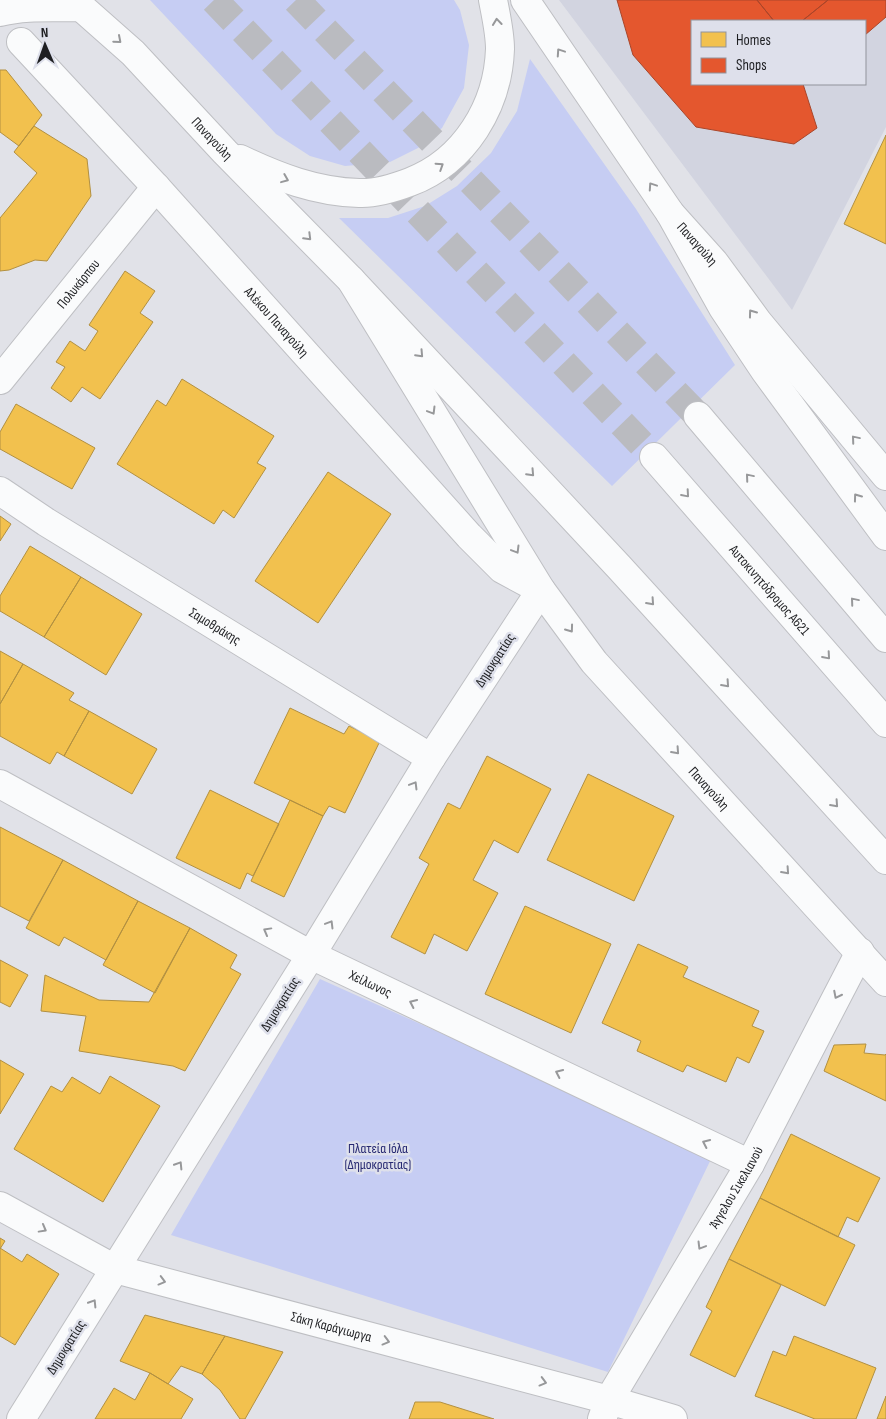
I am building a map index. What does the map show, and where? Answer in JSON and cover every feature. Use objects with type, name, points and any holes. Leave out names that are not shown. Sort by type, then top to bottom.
[{"type":"main road","points":[[225,152],[298,184],[328,191],[361,193],[394,188],[422,178],[449,160],[468,139],[485,114],[495,81],[500,48],[494,0]]},
{"type":"main road","name":"Παναγούλη","points":[[525,0],[670,213],[714,262],[758,322],[886,476]]},
{"type":"main road","points":[[0,12],[40,6],[61,8],[77,2]]},
{"type":"main road","name":"Παναγούλη","points":[[77,2],[133,53],[225,152],[351,280],[541,590],[594,662],[886,982]]},
{"type":"main road","name":"Αλέκου Παναγούλη","points":[[21,42],[156,187],[469,536],[502,569],[541,590]]},
{"type":"main road","name":"Πολυκάρπου","points":[[0,380],[156,187]]},
{"type":"main road","points":[[670,213],[723,308],[765,371],[886,536]]},
{"type":"main road","points":[[351,280],[619,566],[886,860]]},
{"type":"main road","points":[[698,416],[886,638]]},
{"type":"main road","name":"Αυτοκινητόδρομος Α621","points":[[654,457],[886,724]]},
{"type":"main road","name":"Σαμοθράκης","points":[[0,492],[431,758]]},
{"type":"main road","name":"Δημοκρατίας","points":[[21,1419],[311,955],[431,758],[541,590]]},
{"type":"main road","name":"Χείλωνος","points":[[0,784],[311,955],[750,1164]]},
{"type":"main road","name":"Άγγελου Σικελιανού","points":[[606,1409],[750,1164],[860,952]]},
{"type":"main road","name":"Σάκη Καράγιωργα","points":[[0,1206],[114,1269],[606,1409],[673,1419]]},
{"type":"shaded area","points":[[559,0],[886,0],[886,127],[792,310]]},
{"type":"green space","points":[[150,0],[454,0],[460,10],[469,45],[464,88],[442,128],[418,148],[390,162],[345,166],[310,156],[276,134]]},
{"type":"green space","points":[[530,59],[636,209],[735,365],[612,486],[339,218],[388,218],[425,206],[457,186],[491,153],[517,111]]},
{"type":"green space","name":"Πλατεία Ιόλα (Δημοκρατίας)","points":[[320,979],[713,1155],[608,1372],[171,1235]]},
{"type":"building: Homes","points":[[0,70],[6,70],[42,115],[19,146],[0,132]]},
{"type":"building: Homes","points":[[34,126],[87,159],[91,196],[47,261],[35,260],[9,270],[0,271],[0,218],[37,173],[14,152]]},
{"type":"building: Homes","points":[[886,135],[886,244],[844,224]]},
{"type":"building: Homes","points":[[125,271],[155,291],[140,313],[153,322],[100,399],[82,387],[71,402],[51,388],[65,367],[56,362],[70,341],[85,351],[98,331],[89,325]]},
{"type":"building: Homes","points":[[182,379],[274,436],[257,463],[266,468],[234,518],[223,510],[214,524],[117,464],[157,400],[166,406]]},
{"type":"building: Homes","points":[[16,404],[95,448],[72,489],[0,449],[0,432]]},
{"type":"building: Homes","points":[[328,472],[391,514],[318,623],[255,581]]},
{"type":"building: Homes","points":[[0,516],[11,524],[0,541]]},
{"type":"building: Homes","points":[[30,546],[81,577],[44,637],[0,611],[0,596]]},
{"type":"building: Homes","points":[[81,577],[142,614],[106,675],[44,637]]},
{"type":"building: Homes","points":[[0,651],[23,664],[0,704]]},
{"type":"building: Homes","points":[[23,664],[74,693],[69,700],[89,711],[64,756],[57,752],[50,764],[0,736],[0,704]]},
{"type":"building: Homes","points":[[290,708],[344,734],[349,726],[380,741],[345,813],[329,806],[323,816],[254,783]]},
{"type":"building: Homes","points":[[89,711],[157,749],[132,794],[64,756]]},
{"type":"building: Homes","points":[[487,756],[551,789],[518,853],[494,840],[473,880],[498,893],[467,951],[434,934],[425,954],[391,937],[429,864],[419,858],[448,803],[460,809]]},
{"type":"building: Homes","points":[[588,774],[674,816],[634,901],[547,860]]},
{"type":"building: Homes","points":[[210,790],[279,824],[253,876],[247,873],[240,889],[176,858]]},
{"type":"building: Homes","points":[[290,800],[323,816],[284,897],[251,881]]},
{"type":"building: Homes","points":[[0,827],[63,860],[29,921],[0,906]]},
{"type":"building: Homes","points":[[63,860],[138,901],[106,960],[64,937],[59,946],[26,928]]},
{"type":"building: Homes","points":[[138,901],[190,928],[155,993],[103,965]]},
{"type":"building: Homes","points":[[525,906],[611,944],[571,1033],[485,994]]},
{"type":"building: Homes","points":[[190,928],[237,955],[230,968],[241,974],[185,1071],[173,1066],[79,1051],[86,1016],[41,1011],[45,975],[99,1000],[149,1002]]},
{"type":"building: Homes","points":[[638,944],[688,967],[683,977],[759,1011],[752,1026],[764,1031],[749,1063],[737,1057],[726,1082],[687,1065],[683,1072],[637,1051],[641,1041],[602,1023]]},
{"type":"building: Homes","points":[[0,960],[28,975],[10,1007],[0,1002]]},
{"type":"building: Homes","points":[[866,1044],[864,1053],[886,1054],[886,1101],[824,1071],[834,1045]]},
{"type":"building: Homes","points":[[0,1060],[24,1074],[0,1114]]},
{"type":"building: Homes","points":[[110,1076],[160,1106],[103,1202],[14,1149],[51,1086],[62,1092],[72,1077],[100,1094]]},
{"type":"building: Homes","points":[[791,1134],[880,1178],[858,1222],[847,1217],[838,1237],[760,1198]]},
{"type":"building: Homes","points":[[760,1198],[855,1245],[825,1306],[729,1259]]},
{"type":"building: Homes","points":[[0,1238],[5,1241],[0,1249]]},
{"type":"building: Homes","points":[[0,1248],[22,1262],[27,1254],[59,1274],[15,1345],[0,1336]]},
{"type":"building: Homes","points":[[729,1259],[781,1285],[735,1377],[690,1355],[712,1311],[706,1307]]},
{"type":"building: Homes","points":[[145,1315],[225,1336],[202,1374],[181,1366],[168,1384],[150,1373],[120,1361]]},
{"type":"building: Homes","points":[[225,1336],[283,1352],[245,1419],[240,1419],[220,1390],[202,1374]]},
{"type":"building: Homes","points":[[794,1336],[876,1368],[856,1419],[815,1419],[755,1396],[773,1351],[786,1356]]},
{"type":"building: Homes","points":[[150,1373],[193,1399],[181,1419],[95,1419],[114,1388],[135,1400]]},
{"type":"building: Homes","points":[[886,1396],[886,1419],[877,1419]]},
{"type":"building: Homes","points":[[415,1402],[440,1402],[494,1419],[409,1419]]},
{"type":"building: Shops","points":[[617,0],[757,0],[773,20],[691,20],[691,85],[803,85],[817,128],[794,144],[696,127],[633,55]]},
{"type":"building: Shops","points":[[757,0],[828,0],[803,20],[773,20]]},
{"type":"building: Shops","points":[[828,0],[886,0],[886,17],[866,34],[866,20],[803,20]]},
{"type":"tunnel","points":[[214,0],[654,457]]},
{"type":"tunnel","points":[[296,0],[698,416]]}]
